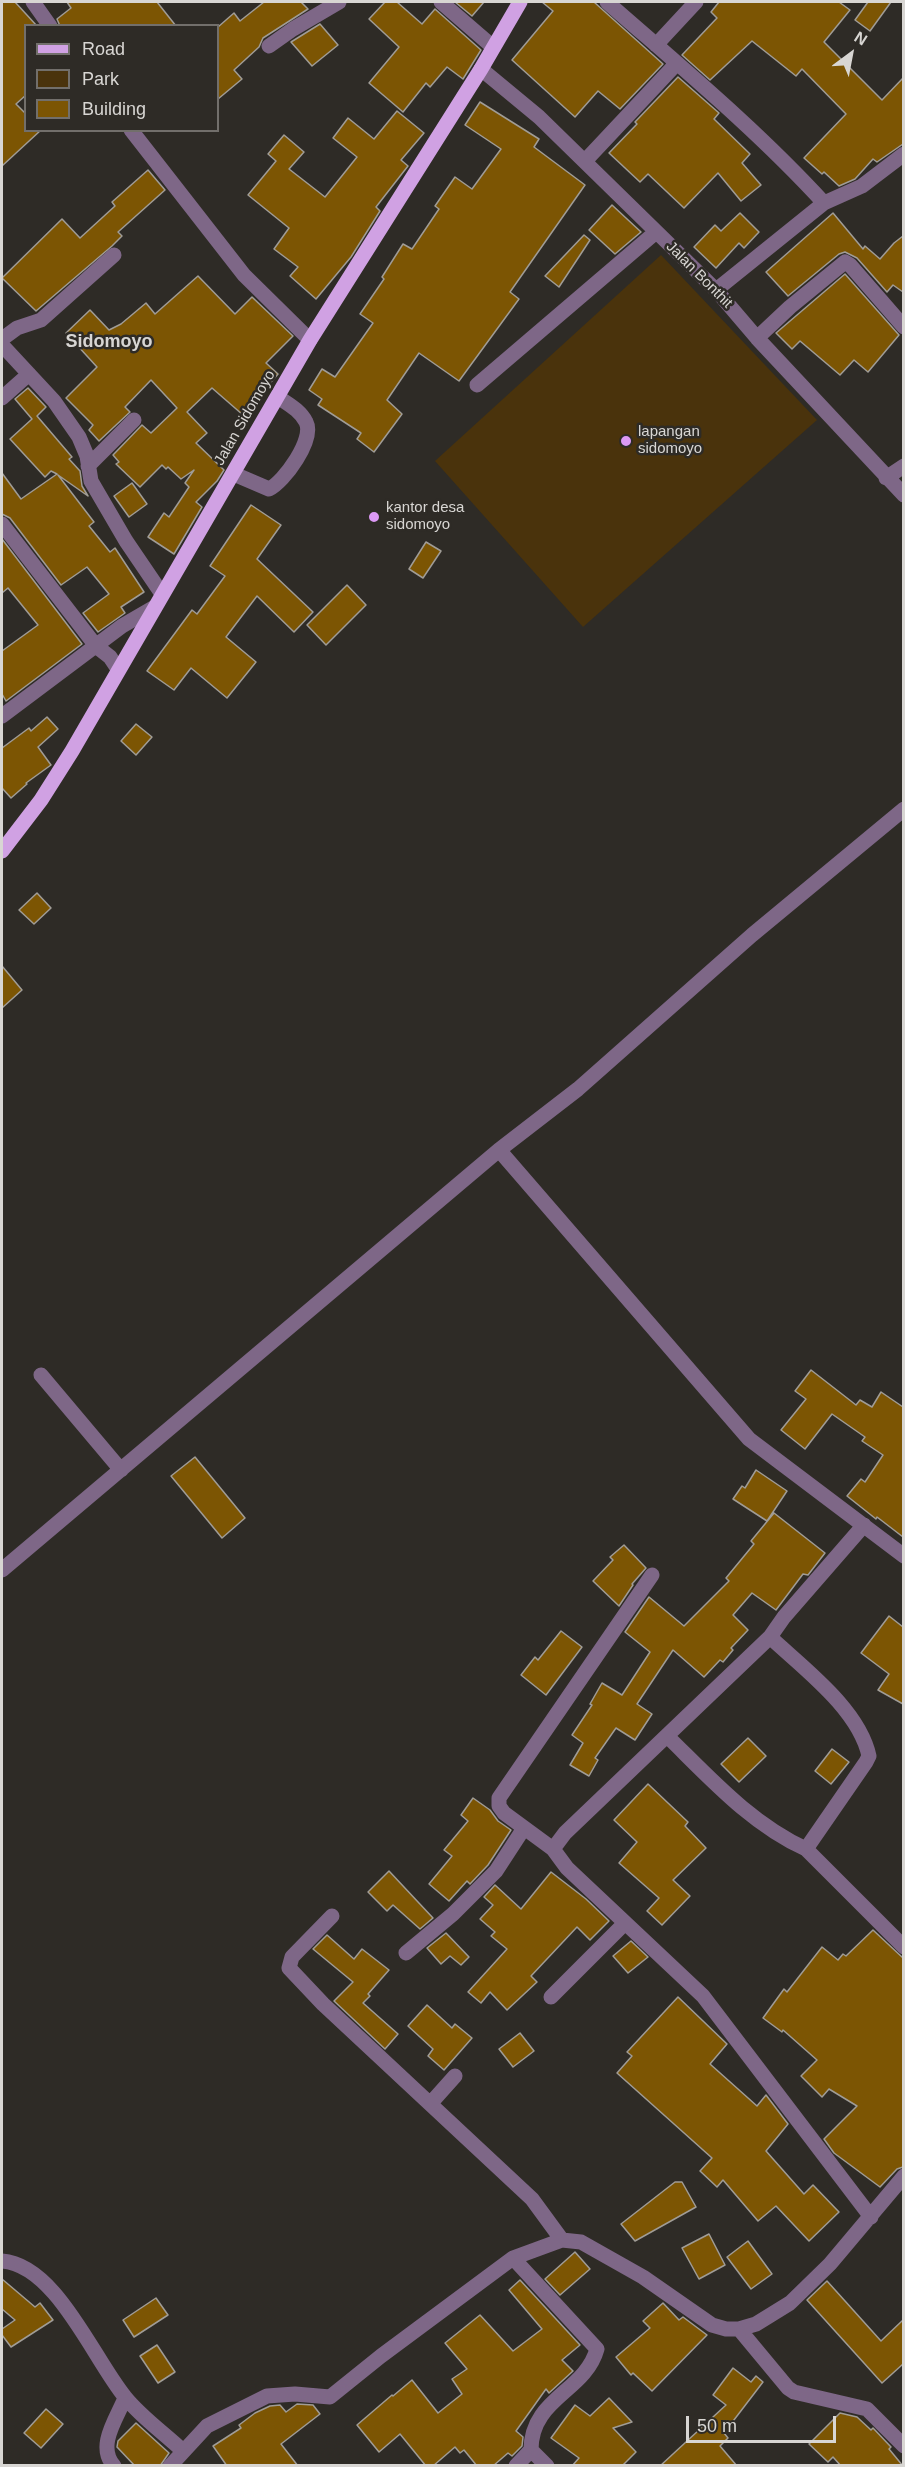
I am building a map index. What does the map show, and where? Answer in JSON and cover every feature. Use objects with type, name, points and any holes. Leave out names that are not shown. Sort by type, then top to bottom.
[{"type":"main road","name":"Jalan Sidomoyo","points":[[2,851],[47,790],[234,474],[310,340],[481,69],[520,2]]},
{"type":"street","points":[[33,2],[49,24]]},
{"type":"street","points":[[269,46],[292,29],[339,2]]},
{"type":"street","points":[[441,2],[493,47]]},
{"type":"street","points":[[607,2],[785,162],[824,203]]},
{"type":"street","points":[[656,45],[696,2]]},
{"type":"street","points":[[585,160],[677,63]]},
{"type":"street","name":"Jalan Bonthit","points":[[481,69],[539,117],[585,160],[716,290],[757,338],[903,495]]},
{"type":"street","points":[[132,132],[244,275],[310,340]]},
{"type":"street","points":[[716,290],[824,203],[862,186],[903,154]]},
{"type":"street","points":[[477,385],[656,232]]},
{"type":"street","points":[[2,339],[17,328],[41,320],[114,255]]},
{"type":"street","points":[[757,338],[790,307],[845,262],[903,327]]},
{"type":"street","points":[[2,345],[54,401],[78,437],[91,481],[126,541],[162,594]]},
{"type":"street","points":[[2,398],[29,374]]},
{"type":"street","points":[[234,474],[269,489],[282,480],[291,468],[307,438],[307,422],[295,408],[278,397]]},
{"type":"street","points":[[88,466],[134,420]]},
{"type":"street","points":[[886,478],[903,466]]},
{"type":"street","points":[[2,524],[96,646],[110,657],[118,669]]},
{"type":"street","points":[[2,716],[122,626],[153,608]]},
{"type":"street","points":[[2,1570],[499,1150],[578,1089],[752,935],[903,809]]},
{"type":"street","points":[[499,1150],[749,1439],[903,1556]]},
{"type":"street","points":[[41,1375],[121,1470]]},
{"type":"street","points":[[554,1849],[566,1833],[770,1637],[784,1617],[864,1525]]},
{"type":"street","points":[[652,1575],[499,1798],[499,1806],[504,1813],[554,1849],[567,1868],[703,1996],[871,2217]]},
{"type":"street","points":[[770,1637],[834,1697],[856,1727],[868,1756],[806,1849]]},
{"type":"street","points":[[667,1736],[738,1805],[767,1828],[806,1849],[903,1947]]},
{"type":"street","points":[[406,1953],[453,1914],[496,1871],[524,1827]]},
{"type":"street","points":[[332,1917],[292,1957],[289,1968],[323,2004],[532,2199],[562,2240]]},
{"type":"street","points":[[551,1997],[624,1924]]},
{"type":"street","points":[[430,2104],[455,2076]]},
{"type":"street","points":[[170,2466],[207,2426],[267,2396],[295,2394],[330,2397],[390,2349],[513,2258],[562,2240],[581,2242],[596,2250],[643,2277],[712,2325],[726,2329],[739,2329],[756,2324],[790,2303],[830,2264],[903,2176]]},
{"type":"street","points":[[513,2258],[597,2349],[589,2368],[544,2410],[531,2435],[531,2450],[516,2466]]},
{"type":"street","points":[[2,2260],[26,2267],[48,2284],[125,2398],[183,2451]]},
{"type":"street","points":[[739,2329],[788,2388],[794,2392],[867,2409],[903,2446]]},
{"type":"street","points":[[114,2466],[107,2457],[106,2444],[125,2398]]},
{"type":"street","points":[[531,2450],[547,2466]]},
{"type":"green space","name":"lapangan sidomoyo","points":[[661,255],[817,420],[583,627],[435,461]]},
{"type":"building","points":[[2,2],[15,2],[35,24],[24,24],[24,97],[16,104],[24,112],[24,132],[39,132],[2,166]]},
{"type":"building","points":[[67,2],[157,2],[174,24],[59,24],[57,19],[71,8]]},
{"type":"building","points":[[264,2],[301,2],[308,9],[263,38],[259,47],[234,70],[242,79],[219,98],[219,26],[234,13],[240,21]]},
{"type":"building","points":[[385,2],[397,2],[422,24],[435,9],[481,50],[463,79],[447,67],[430,87],[426,83],[403,112],[369,83],[399,47],[369,19]]},
{"type":"building","points":[[455,2],[484,2],[472,16]]},
{"type":"building","points":[[542,2],[594,2],[663,64],[620,109],[598,91],[575,117],[512,60],[553,11]]},
{"type":"building","points":[[719,2],[839,2],[850,10],[824,42],[882,100],[903,78],[903,144],[877,162],[873,159],[855,179],[839,186],[824,172],[822,174],[804,158],[846,114],[802,69],[796,76],[752,41],[710,80],[682,55],[717,18],[711,12]]},
{"type":"building","points":[[868,2],[891,2],[870,31],[855,20]]},
{"type":"building","points":[[320,24],[338,45],[312,66],[291,42]]},
{"type":"building","points":[[678,77],[719,113],[714,119],[750,154],[742,163],[761,185],[741,201],[718,173],[684,208],[648,174],[640,182],[609,153]]},
{"type":"building","points":[[480,102],[539,139],[534,147],[585,185],[510,292],[519,299],[459,381],[419,353],[387,400],[402,414],[374,452],[357,439],[361,433],[318,405],[322,399],[309,390],[322,369],[335,377],[373,323],[360,314],[384,279],[382,277],[403,244],[412,249],[439,209],[435,206],[455,177],[472,189],[501,149],[465,125]]},
{"type":"building","points":[[397,111],[424,133],[401,160],[408,166],[376,207],[380,211],[351,257],[316,299],[290,276],[298,267],[274,249],[289,228],[248,195],[276,161],[268,154],[284,135],[304,152],[289,169],[325,197],[357,157],[333,138],[348,118],[374,139]]},
{"type":"building","points":[[148,170],[165,190],[118,232],[122,236],[112,246],[36,311],[2,278],[62,219],[80,238],[115,206],[112,202]]},
{"type":"building","points":[[612,205],[641,232],[615,254],[589,230]]},
{"type":"building","points":[[740,213],[759,232],[744,248],[739,243],[716,268],[694,247],[715,225],[721,231]]},
{"type":"building","points":[[833,213],[863,249],[865,246],[880,259],[903,236],[903,292],[893,285],[887,292],[857,258],[845,252],[839,254],[788,296],[766,272]]},
{"type":"building","points":[[584,235],[590,240],[559,287],[545,276]]},
{"type":"building","points":[[845,274],[899,335],[868,372],[854,360],[840,375],[800,341],[792,349],[776,333]]},
{"type":"building","points":[[198,276],[235,314],[252,297],[293,336],[266,363],[278,374],[243,415],[212,388],[187,412],[207,433],[196,443],[224,470],[217,481],[196,502],[202,507],[174,554],[148,537],[164,513],[169,517],[189,487],[185,483],[194,470],[181,479],[168,467],[166,469],[162,465],[140,487],[116,464],[119,462],[113,455],[142,425],[151,433],[177,408],[151,380],[125,407],[130,412],[99,441],[89,430],[93,425],[66,398],[97,367],[66,333],[90,310],[109,330],[121,324],[146,303],[155,314]]},
{"type":"building","points":[[28,388],[46,407],[37,416],[72,457],[69,459],[80,471],[82,486],[88,496],[58,475],[94,522],[89,526],[110,552],[115,548],[144,592],[121,607],[125,613],[98,632],[83,613],[109,594],[87,567],[61,585],[10,518],[2,514],[2,473],[21,499],[57,474],[51,471],[45,477],[10,439],[32,419],[15,399]]},
{"type":"building","points":[[132,483],[147,504],[129,517],[114,496]]},
{"type":"building","points":[[251,505],[281,525],[257,559],[313,612],[294,632],[257,596],[226,637],[256,662],[227,698],[191,668],[174,690],[147,671],[192,610],[197,614],[225,576],[210,566]]},
{"type":"building","points":[[2,539],[82,644],[6,701],[2,694],[2,651],[38,625],[8,588],[2,593]]},
{"type":"building","points":[[426,542],[441,551],[423,578],[409,569]]},
{"type":"building","points":[[347,585],[366,605],[326,645],[307,625]]},
{"type":"building","points":[[47,717],[58,729],[38,747],[51,765],[26,783],[11,798],[2,788],[2,748],[29,728],[31,731]]},
{"type":"building","points":[[136,724],[152,737],[136,755],[121,741]]},
{"type":"building","points":[[37,893],[51,908],[34,924],[19,910]]},
{"type":"building","points":[[2,966],[22,990],[2,1008]]},
{"type":"building","points":[[811,1370],[856,1405],[860,1400],[872,1407],[881,1392],[903,1407],[903,1537],[847,1496],[861,1479],[865,1482],[883,1455],[862,1441],[865,1437],[832,1414],[805,1449],[781,1430],[806,1399],[795,1391]]},
{"type":"building","points":[[195,1457],[245,1518],[222,1538],[171,1476]]},
{"type":"building","points":[[756,1470],[787,1491],[767,1521],[733,1499],[742,1486],[745,1488]]},
{"type":"building","points":[[774,1513],[825,1553],[808,1575],[803,1574],[776,1610],[752,1593],[733,1615],[748,1630],[731,1648],[733,1650],[723,1662],[720,1660],[704,1677],[673,1650],[637,1704],[652,1714],[635,1740],[616,1728],[595,1758],[598,1760],[589,1776],[570,1765],[583,1743],[572,1735],[592,1705],[590,1704],[602,1683],[622,1695],[650,1652],[625,1632],[649,1597],[684,1626],[729,1581],[726,1578],[754,1544],[751,1541]]},
{"type":"building","points":[[624,1545],[646,1568],[632,1584],[619,1606],[593,1581],[613,1560],[610,1557]]},
{"type":"building","points":[[889,1616],[903,1627],[903,1704],[878,1690],[889,1674],[861,1653]]},
{"type":"building","points":[[561,1631],[582,1647],[546,1695],[521,1675],[535,1657],[538,1660]]},
{"type":"building","points":[[748,1738],[766,1756],[739,1782],[721,1764]]},
{"type":"building","points":[[832,1749],[849,1762],[831,1784],[815,1771]]},
{"type":"building","points":[[648,1784],[688,1822],[685,1826],[706,1848],[673,1880],[690,1896],[662,1925],[647,1911],[659,1898],[619,1863],[637,1842],[614,1820]]},
{"type":"building","points":[[473,1798],[511,1830],[488,1865],[470,1884],[467,1881],[449,1901],[429,1884],[452,1856],[444,1850],[468,1821],[461,1815]]},
{"type":"building","points":[[389,1871],[433,1918],[420,1929],[393,1905],[387,1911],[368,1892]]},
{"type":"building","points":[[551,1872],[586,1899],[609,1921],[590,1940],[577,1927],[531,1976],[537,1982],[507,2010],[490,1992],[481,2003],[468,1992],[507,1949],[491,1936],[495,1932],[480,1919],[493,1905],[484,1897],[495,1885],[521,1909]]},
{"type":"building","points":[[873,1930],[903,1958],[903,2167],[897,2169],[880,2187],[834,2153],[824,2139],[857,2106],[829,2089],[822,2097],[801,2076],[817,2060],[783,2030],[782,2032],[763,2018],[784,1989],[787,1992],[822,1947],[838,1960],[843,1954],[846,1956]]},
{"type":"building","points":[[446,1933],[469,1957],[461,1965],[450,1956],[441,1964],[427,1948]]},
{"type":"building","points":[[327,1935],[354,1959],[362,1949],[389,1970],[363,2003],[398,2034],[385,2049],[334,2001],[353,1982],[313,1949]]},
{"type":"building","points":[[631,1941],[648,1957],[628,1973],[613,1956]]},
{"type":"building","points":[[678,1997],[727,2044],[710,2064],[757,2106],[766,2095],[788,2124],[766,2151],[804,2194],[813,2185],[839,2212],[809,2241],[776,2206],[758,2221],[723,2180],[717,2187],[700,2171],[712,2158],[617,2073],[632,2056],[627,2052]]},
{"type":"building","points":[[427,2005],[452,2028],[455,2024],[472,2038],[444,2070],[428,2056],[433,2049],[408,2026]]},
{"type":"building","points":[[520,2033],[534,2051],[513,2067],[499,2049]]},
{"type":"building","points":[[675,2182],[682,2182],[696,2207],[635,2241],[621,2224]]},
{"type":"building","points":[[709,2234],[725,2265],[699,2279],[682,2248]]},
{"type":"building","points":[[748,2241],[772,2274],[751,2289],[727,2257]]},
{"type":"building","points":[[575,2252],[590,2269],[560,2295],[545,2279]]},
{"type":"building","points":[[2,2279],[35,2307],[40,2303],[53,2320],[11,2347],[2,2335],[2,2329],[15,2320],[2,2309]]},
{"type":"building","points":[[520,2280],[580,2345],[562,2360],[573,2371],[549,2393],[546,2389],[516,2431],[523,2437],[522,2446],[512,2456],[508,2453],[493,2466],[477,2466],[464,2450],[460,2453],[455,2447],[433,2466],[426,2466],[400,2434],[379,2452],[357,2425],[412,2380],[438,2413],[462,2394],[452,2379],[467,2369],[445,2343],[480,2315],[513,2351],[542,2329],[509,2290]]},
{"type":"building","points":[[827,2281],[881,2341],[903,2320],[903,2364],[882,2383],[807,2300]]},
{"type":"building","points":[[156,2298],[168,2315],[134,2337],[123,2320]]},
{"type":"building","points":[[663,2303],[679,2320],[683,2317],[707,2335],[652,2391],[633,2373],[631,2375],[616,2357],[650,2328],[643,2321]]},
{"type":"building","points":[[157,2345],[175,2372],[158,2383],[140,2356]]},
{"type":"building","points":[[733,2368],[751,2382],[756,2376],[763,2382],[724,2433],[728,2438],[720,2446],[737,2466],[660,2466],[726,2405],[713,2395]]},
{"type":"building","points":[[609,2398],[632,2422],[613,2428],[636,2452],[622,2466],[572,2466],[579,2458],[551,2438],[575,2405],[590,2416]]},
{"type":"building","points":[[297,2404],[313,2405],[320,2414],[281,2444],[298,2466],[227,2466],[213,2446],[241,2428],[239,2425],[255,2413],[270,2406],[280,2405],[286,2412]]},
{"type":"building","points":[[46,2409],[63,2424],[41,2448],[24,2433]]},
{"type":"building","points":[[840,2413],[857,2417],[871,2430],[873,2428],[891,2447],[889,2449],[903,2466],[841,2466],[833,2457],[828,2462],[809,2444]]},
{"type":"building","points":[[136,2423],[169,2453],[160,2466],[135,2466],[117,2447],[118,2441]]},
{"type":"place","name":"lapangan sidomoyo","points":[[626,441]]},
{"type":"place","name":"kantor desa sidomoyo","points":[[374,517]]},
{"type":"district","name":"Sidomoyo","points":[[109,342]]}]
